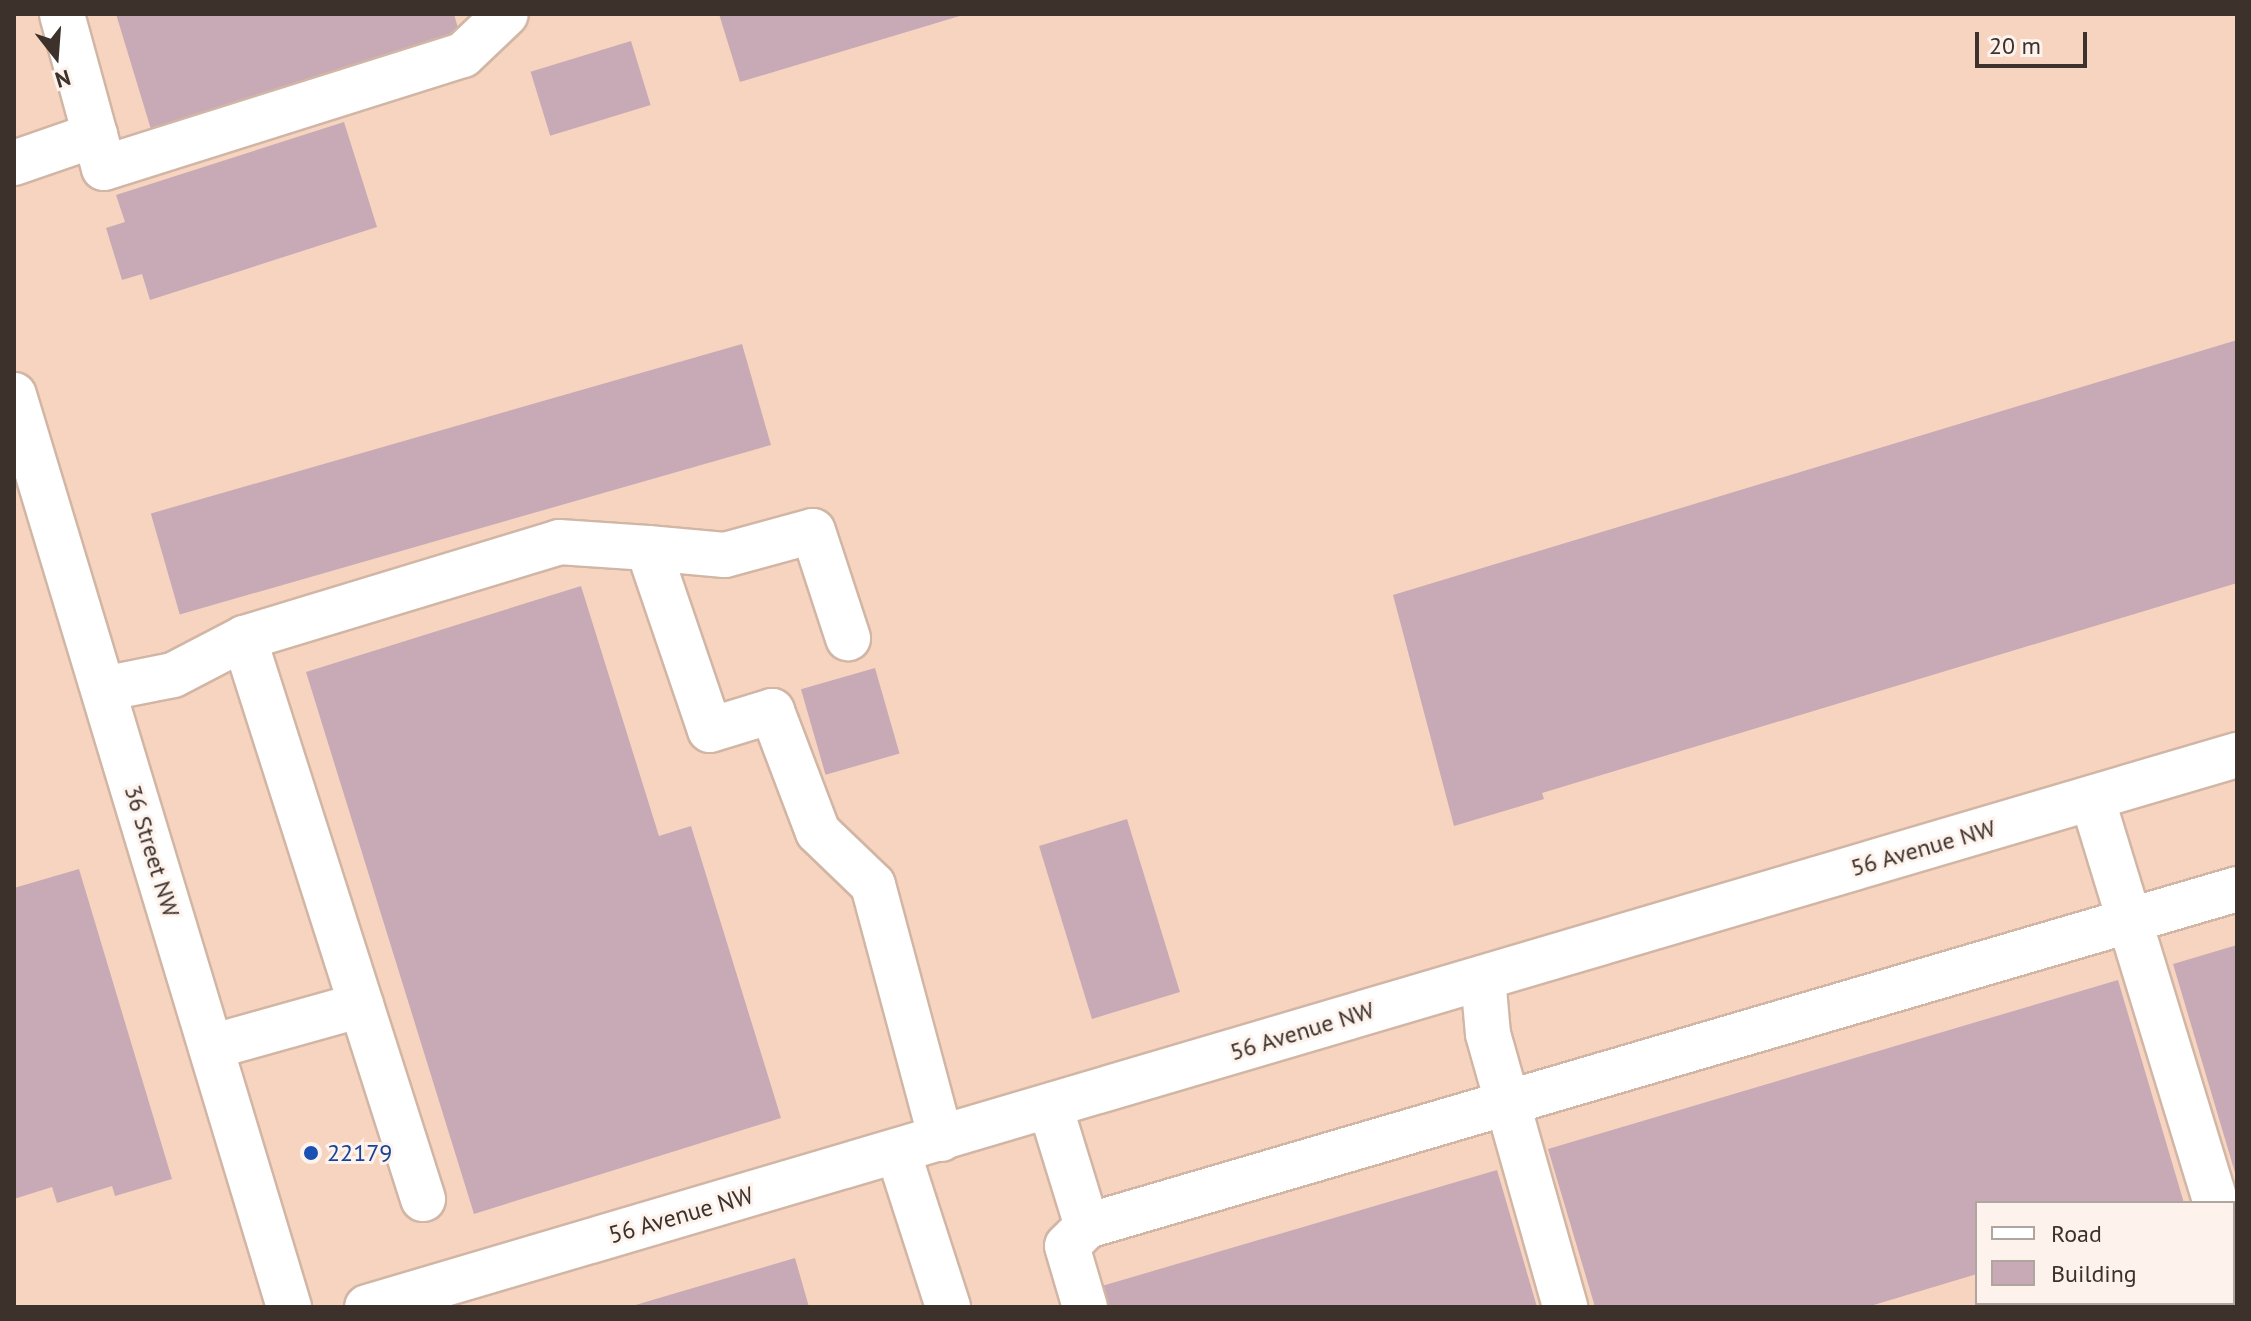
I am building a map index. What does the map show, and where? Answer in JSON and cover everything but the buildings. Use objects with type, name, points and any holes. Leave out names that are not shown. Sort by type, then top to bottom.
[{"type":"street","points":[[62,14],[104,168],[463,55],[506,14]]},
{"type":"street","points":[[14,163],[95,135]]},
{"type":"street","name":"36 Street NW","points":[[14,395],[289,1307]]},
{"type":"street","points":[[103,689],[173,675],[244,638],[559,542],[725,555],[813,531],[848,638]]},
{"type":"street","points":[[648,548],[710,730],[772,711],[818,832],[873,885],[941,1139]]},
{"type":"street","points":[[244,638],[423,1199]]},
{"type":"street","name":"56 Avenue NW","points":[[367,1307],[2237,755]]},
{"type":"street","points":[[2092,798],[2215,1201]]},
{"type":"street","points":[[1085,1307],[1067,1246],[1087,1226],[2237,889]]},
{"type":"street","points":[[1483,978],[1488,1034],[1565,1307]]},
{"type":"street","points":[[211,1047],[361,1005]]},
{"type":"street","points":[[1050,1106],[1087,1226]]},
{"type":"street","points":[[898,1152],[948,1307]]},
{"type":"shaded area","points":[[14,14],[2237,14],[2237,1307],[14,1307]]},
{"type":"place","name":"22179","points":[[311,1153]]}]
